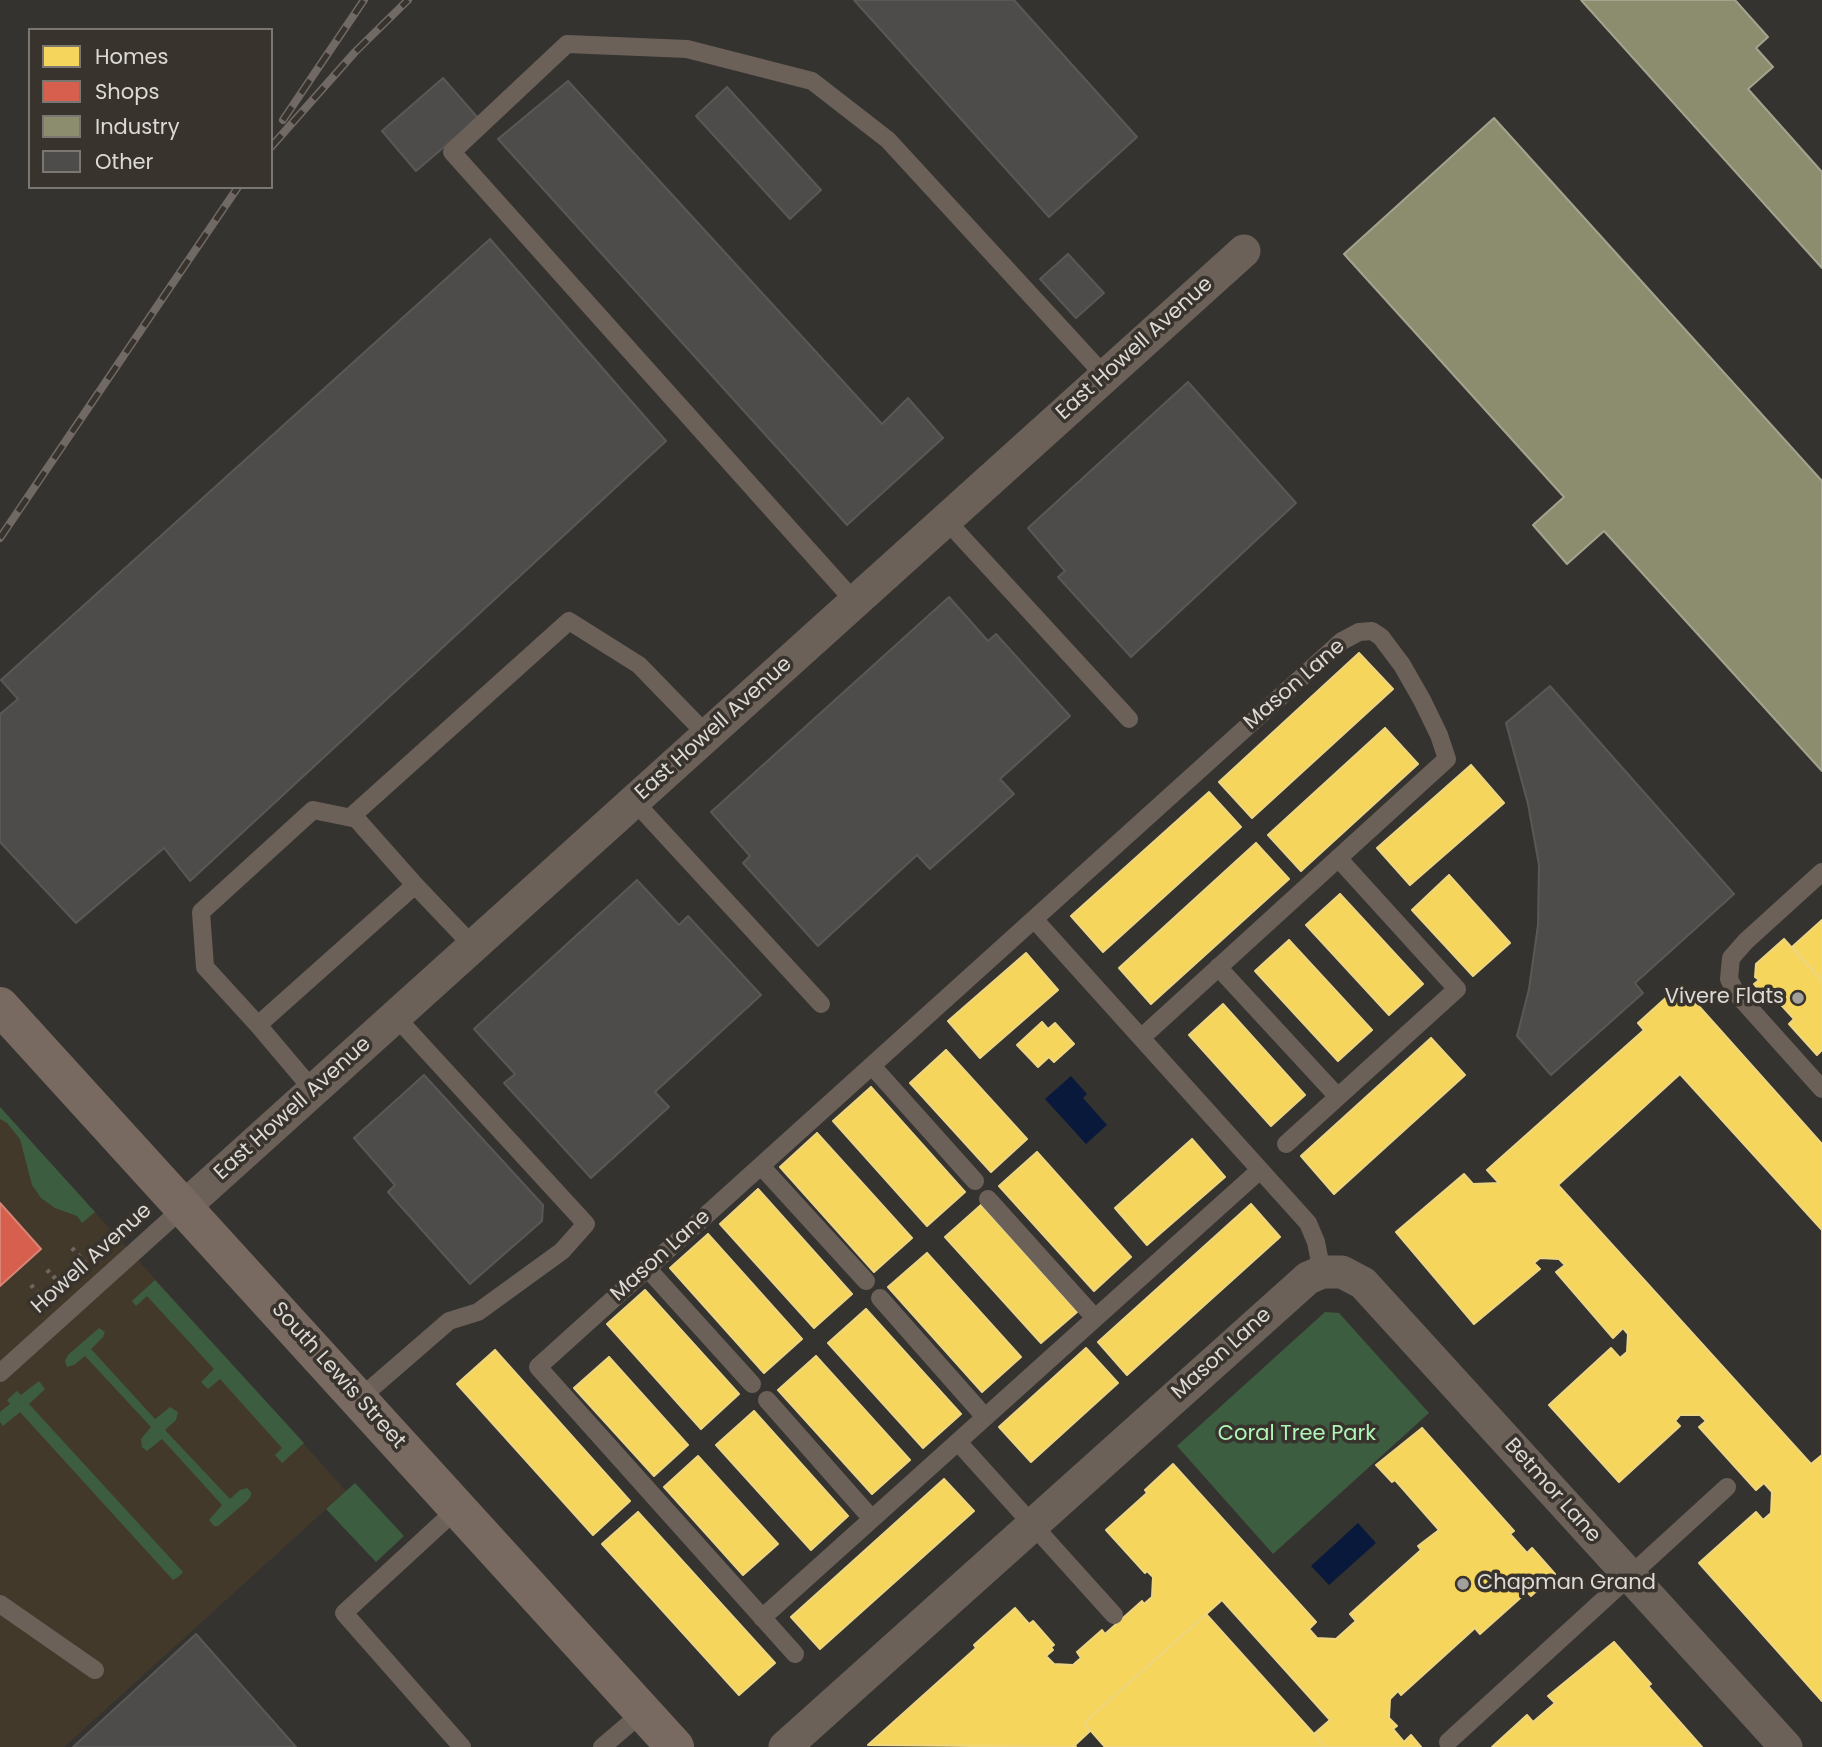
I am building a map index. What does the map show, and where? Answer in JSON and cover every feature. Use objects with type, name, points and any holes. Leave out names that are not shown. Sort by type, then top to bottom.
[{"type":"main road","name":"South Lewis Street","points":[[0,1006],[676,1747]]},
{"type":"street","name":"East Howell Avenue","points":[[184,1207],[1244,251]]},
{"type":"street","name":"Mason Lane","points":[[785,1747],[1308,1278],[1332,1272]]},
{"type":"street","name":"Betmor Lane","points":[[1332,1272],[1363,1283],[1786,1747]]},
{"type":"lane","points":[[855,602],[452,152],[567,44],[687,49],[813,81],[888,140],[1105,376]]},
{"type":"lane","points":[[946,520],[1129,719]]},
{"type":"lane","points":[[473,946],[353,815],[569,621],[639,665],[708,735]]},
{"type":"lane","name":"Mason Lane","points":[[795,1654],[538,1367],[1342,641],[1359,632],[1372,631],[1381,637],[1402,665],[1439,734],[1447,759],[1140,1038]]},
{"type":"lane","points":[[634,801],[821,1004]]},
{"type":"lane","points":[[313,1090],[205,967],[201,912],[313,810],[357,818]]},
{"type":"lane","points":[[1286,1144],[1458,989],[1338,858]]},
{"type":"lane","points":[[1822,872],[1731,958],[1729,979],[1736,993],[1822,1088]]},
{"type":"lane","points":[[258,1025],[415,884]]},
{"type":"lane","points":[[1034,919],[1308,1223],[1332,1272]]},
{"type":"lane","points":[[1219,967],[1338,1097]]},
{"type":"lane","points":[[359,1399],[449,1321],[478,1312],[562,1251],[586,1224],[395,1016]]},
{"type":"lane","points":[[873,1067],[975,1181]]},
{"type":"lane","points":[[761,1166],[866,1281]]},
{"type":"lane","points":[[762,1618],[1260,1170]]},
{"type":"lane","points":[[988,1199],[1096,1318]]},
{"type":"lane","name":"Howell Avenue","points":[[0,1373],[184,1207]]},
{"type":"lane","points":[[647,1268],[752,1384]]},
{"type":"lane","points":[[880,1298],[985,1418]]},
{"type":"lane","points":[[767,1400],[872,1519]]},
{"type":"lane","points":[[957,1442],[1114,1615]]},
{"type":"lane","points":[[1448,1742],[1727,1487]]},
{"type":"lane","points":[[458,1508],[344,1613],[462,1747]]},
{"type":"lane","points":[[0,1604],[95,1670]]},
{"type":"lane","points":[[602,1747],[643,1712]]},
{"type":"path","points":[[72,1248],[88,1265]]},
{"type":"path","points":[[47,1270],[63,1287]]},
{"type":"path","points":[[31,1286],[47,1303]]},
{"type":"shaded area","points":[[0,1107],[346,1491],[64,1747],[0,1747]]},
{"type":"green space","points":[[0,1107],[95,1212],[82,1223],[77,1216],[55,1208],[41,1198],[32,1185],[20,1139],[7,1123],[0,1119]]},
{"type":"green space","points":[[155,1280],[304,1443],[282,1463],[275,1455],[282,1448],[220,1379],[208,1389],[201,1382],[214,1369],[147,1296],[136,1306],[132,1301]]},
{"type":"green space","name":"Coral Tree Park","points":[[1325,1312],[1339,1313],[1429,1413],[1273,1554],[1177,1446]]},
{"type":"green space","points":[[99,1328],[105,1332],[91,1349],[155,1419],[170,1407],[178,1412],[176,1420],[165,1430],[230,1499],[240,1490],[247,1488],[251,1492],[247,1501],[218,1526],[214,1526],[209,1520],[222,1505],[162,1439],[147,1451],[142,1447],[141,1439],[151,1427],[85,1356],[67,1367],[65,1361],[68,1355]]},
{"type":"green space","points":[[39,1381],[45,1389],[29,1404],[183,1572],[178,1577],[173,1580],[20,1412],[3,1426],[0,1422],[0,1412],[10,1404],[7,1400],[17,1391],[21,1395]]},
{"type":"green space","points":[[355,1483],[404,1536],[376,1562],[326,1509]]},
{"type":"water","points":[[1071,1076],[1087,1094],[1083,1098],[1107,1125],[1086,1144],[1045,1099]]},
{"type":"water","points":[[1358,1523],[1376,1543],[1329,1585],[1311,1566]]},
{"type":"building: Homes","points":[[1359,653],[1393,689],[1252,818],[1219,782]]},
{"type":"building: Homes","points":[[1385,728],[1418,764],[1301,871],[1268,835]]},
{"type":"building: Homes","points":[[1471,765],[1504,803],[1410,885],[1377,848]]},
{"type":"building: Homes","points":[[1209,792],[1241,827],[1103,952],[1071,916]]},
{"type":"building: Homes","points":[[1256,843],[1289,879],[1151,1004],[1119,968]]},
{"type":"building: Homes","points":[[1449,875],[1510,943],[1473,976],[1412,910]]},
{"type":"building: Homes","points":[[1340,894],[1423,984],[1389,1015],[1306,925]]},
{"type":"building: Homes","points":[[1822,920],[1822,981],[1792,947]]},
{"type":"building: Homes","name":"Vivere Flats","points":[[1784,939],[1822,981],[1822,1050],[1817,1055],[1789,1024],[1794,1019],[1773,996],[1768,1000],[1754,984],[1759,980],[1755,977],[1756,964]]},
{"type":"building: Homes","points":[[1289,940],[1372,1030],[1338,1061],[1255,971]]},
{"type":"building: Homes","points":[[1026,953],[1058,990],[980,1058],[948,1021]]},
{"type":"building: Homes","points":[[1680,985],[1822,1144],[1822,1701],[1699,1563],[1756,1512],[1763,1520],[1771,1513],[1772,1492],[1764,1483],[1756,1490],[1699,1427],[1706,1421],[1700,1415],[1680,1415],[1675,1421],[1680,1426],[1619,1482],[1549,1405],[1611,1348],[1620,1358],[1627,1352],[1628,1334],[1623,1328],[1613,1338],[1556,1272],[1565,1265],[1559,1259],[1540,1258],[1534,1263],[1540,1269],[1474,1324],[1396,1232],[1464,1174],[1473,1184],[1499,1183],[1487,1170],[1644,1030],[1638,1023]]},
{"type":"building: Homes","points":[[1223,1004],[1305,1095],[1271,1126],[1189,1035]]},
{"type":"building: Homes","points":[[1042,1022],[1048,1029],[1055,1023],[1074,1044],[1054,1062],[1049,1057],[1038,1067],[1017,1045]]},
{"type":"building: Homes","points":[[1431,1038],[1465,1075],[1334,1194],[1301,1156]]},
{"type":"building: Homes","points":[[946,1050],[1027,1139],[991,1172],[910,1083]]},
{"type":"building: Homes","points":[[1680,1074],[1822,1230],[1822,1455],[1811,1464],[1558,1185]]},
{"type":"building: Homes","points":[[871,1087],[965,1192],[927,1226],[833,1121]]},
{"type":"building: Homes","points":[[817,1133],[912,1238],[874,1272],[780,1167]]},
{"type":"building: Homes","points":[[1192,1139],[1225,1177],[1147,1245],[1115,1208]]},
{"type":"building: Homes","points":[[1037,1152],[1131,1257],[1094,1291],[999,1186]]},
{"type":"building: Homes","points":[[758,1189],[852,1294],[814,1328],[720,1224]]},
{"type":"building: Homes","points":[[1251,1204],[1280,1237],[1127,1375],[1098,1342]]},
{"type":"building: Homes","points":[[981,1205],[1077,1312],[1041,1343],[945,1237]]},
{"type":"building: Homes","points":[[708,1234],[802,1339],[764,1373],[670,1268]]},
{"type":"building: Homes","points":[[927,1253],[1021,1357],[982,1392],[888,1287]]},
{"type":"building: Homes","points":[[645,1290],[739,1394],[701,1429],[607,1324]]},
{"type":"building: Homes","points":[[866,1309],[961,1414],[923,1448],[828,1343]]},
{"type":"building: Homes","points":[[1086,1348],[1118,1383],[1031,1462],[999,1427]]},
{"type":"building: Homes","points":[[495,1350],[630,1501],[593,1535],[457,1384]]},
{"type":"building: Homes","points":[[816,1356],[910,1460],[872,1494],[778,1390]]},
{"type":"building: Homes","points":[[609,1357],[688,1445],[654,1476],[574,1388]]},
{"type":"building: Homes","points":[[754,1411],[848,1516],[811,1550],[716,1445]]},
{"type":"building: Homes","name":"Chapman Grand","points":[[1422,1428],[1514,1531],[1510,1534],[1527,1553],[1532,1548],[1555,1574],[1531,1596],[1527,1592],[1480,1634],[1475,1628],[1401,1695],[1398,1691],[1390,1699],[1389,1718],[1397,1726],[1393,1729],[1404,1742],[1411,1735],[1421,1747],[1325,1747],[1314,1734],[1330,1720],[1222,1600],[1084,1723],[1090,1731],[1076,1747],[868,1745],[976,1648],[974,1645],[1015,1608],[1029,1624],[1033,1621],[1054,1645],[1051,1647],[1053,1650],[1046,1656],[1054,1664],[1073,1665],[1081,1658],[1077,1652],[1102,1630],[1105,1634],[1142,1601],[1144,1604],[1152,1597],[1153,1577],[1147,1571],[1145,1573],[1106,1530],[1147,1493],[1145,1490],[1173,1464],[1316,1622],[1309,1629],[1317,1638],[1336,1639],[1356,1621],[1350,1614],[1421,1550],[1418,1546],[1439,1530],[1395,1480],[1392,1482],[1376,1465]]},
{"type":"building: Homes","points":[[698,1456],[778,1544],[743,1575],[664,1487]]},
{"type":"building: Homes","points":[[944,1479],[974,1511],[820,1649],[791,1617]]},
{"type":"building: Homes","points":[[638,1512],[775,1663],[739,1695],[602,1544]]},
{"type":"building: Homes","points":[[1206,1614],[1325,1747],[1105,1747],[1084,1723]]},
{"type":"building: Homes","name":"Chapman Grand","points":[[1614,1642],[1651,1684],[1648,1686],[1702,1747],[1492,1747],[1527,1715],[1533,1722],[1555,1703],[1548,1696]]},
{"type":"building: Shops","points":[[0,1203],[41,1249],[0,1286]]},
{"type":"building: Industry","points":[[1581,0],[1735,0],[1768,37],[1756,48],[1773,67],[1748,89],[1822,172],[1822,268]]},
{"type":"building: Industry","points":[[1494,118],[1822,481],[1822,771],[1604,531],[1567,564],[1533,525],[1564,497],[1344,254]]},
{"type":"building: Other","points":[[854,0],[1014,0],[1137,137],[1049,217]]},
{"type":"building: Other","points":[[443,78],[478,118],[416,171],[382,131]]},
{"type":"building: Other","points":[[568,81],[882,424],[908,398],[943,438],[847,525],[498,139]]},
{"type":"building: Other","points":[[727,87],[821,190],[790,219],[696,116]]},
{"type":"building: Other","points":[[490,239],[666,441],[190,881],[164,848],[76,923],[0,842],[0,714],[18,699],[1,680]]},
{"type":"building: Other","points":[[1068,254],[1104,293],[1076,318],[1040,279]]},
{"type":"building: Other","points":[[1188,382],[1296,503],[1131,657],[1058,577],[1065,571],[1028,528]]},
{"type":"building: Other","points":[[949,597],[988,641],[996,634],[1070,716],[1000,779],[1014,794],[930,869],[917,855],[818,946],[743,863],[750,856],[711,812]]},
{"type":"building: Other","points":[[1550,686],[1734,894],[1635,983],[1643,993],[1551,1075],[1517,1036],[1529,989],[1538,925],[1539,865],[1528,804],[1506,723]]},
{"type":"building: Other","points":[[637,880],[679,925],[688,916],[761,995],[655,1092],[669,1107],[591,1178],[504,1083],[515,1074],[474,1029]]},
{"type":"building: Other","points":[[424,1075],[543,1205],[542,1221],[470,1284],[388,1192],[395,1185],[354,1138]]},
{"type":"building: Other","points":[[196,1634],[296,1747],[73,1747]]},
{"type":"railway","points":[[283,120],[364,0]]},
{"type":"railway","points":[[273,145],[355,52],[408,0]]},
{"type":"railway","points":[[0,538],[237,189]]},
{"type":"place","name":"Vivere Flats","points":[[1798,998]]},
{"type":"place","name":"Chapman Grand","points":[[1463,1584]]}]
